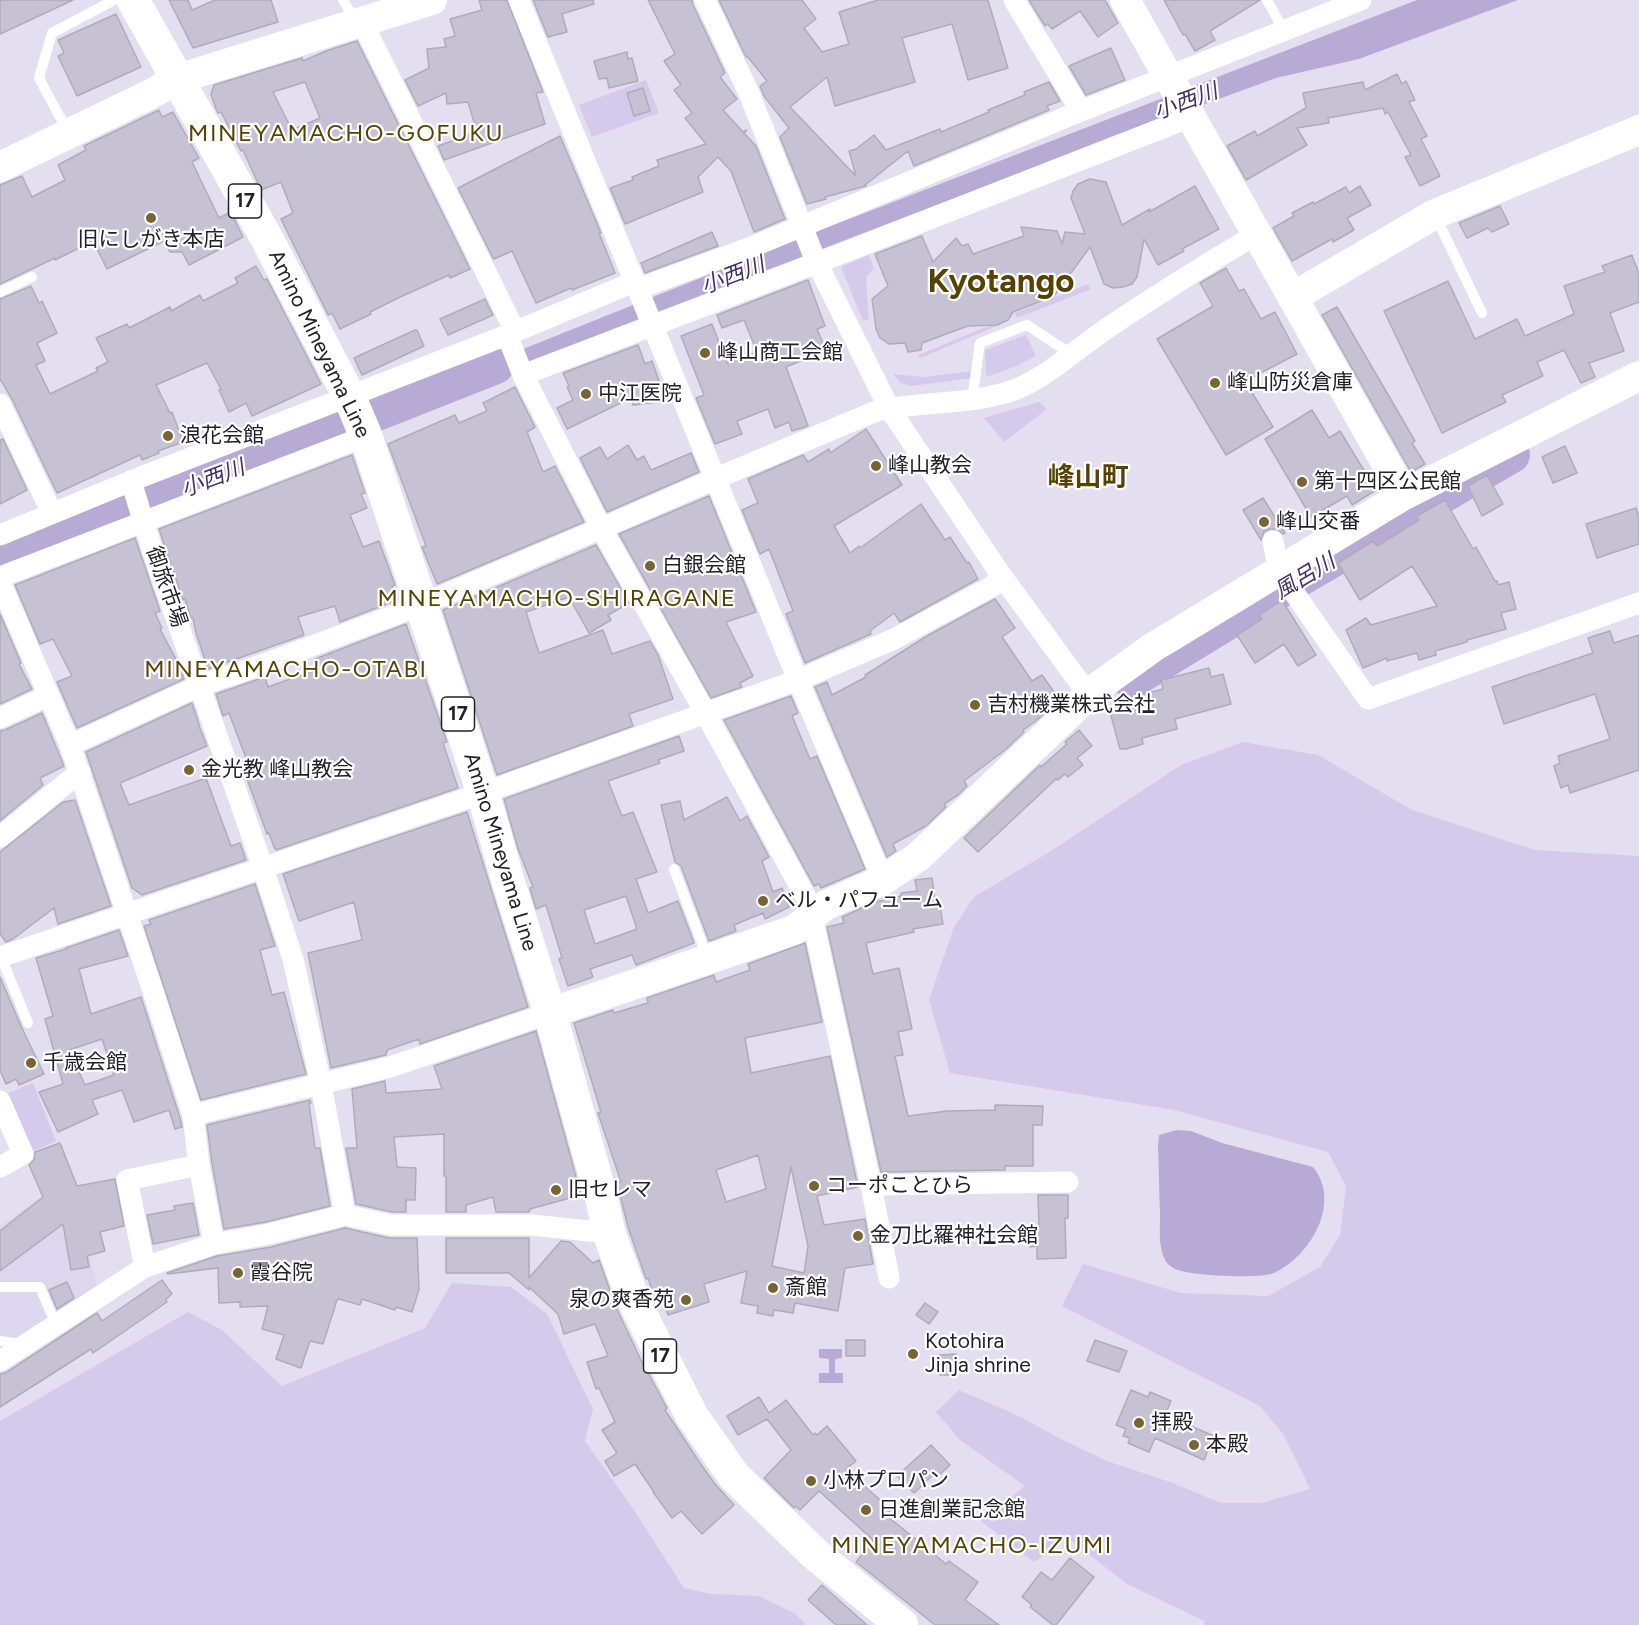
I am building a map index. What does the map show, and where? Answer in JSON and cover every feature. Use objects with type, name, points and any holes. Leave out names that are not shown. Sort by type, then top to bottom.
[{"type":"main road","name":"Amino Mineyama Line","points":[[133,0],[266,237],[358,417],[483,793],[509,885],[548,1007],[602,1200],[609,1233],[633,1299],[647,1329],[692,1416],[734,1476],[815,1554],[902,1625]]},
{"type":"street","points":[[0,167],[177,80],[351,11],[432,0]]},
{"type":"street","points":[[519,0],[798,680],[884,880]]},
{"type":"street","points":[[705,0],[748,91],[816,261],[889,408],[1001,575],[1088,694]]},
{"type":"street","points":[[1014,0],[1081,111]]},
{"type":"street","points":[[1125,0],[1404,495]]},
{"type":"street","points":[[214,1244],[199,1165],[193,1115],[80,772],[0,579],[144,520],[358,417],[511,337],[802,228],[1081,111],[1170,80],[1361,0]]},
{"type":"street","points":[[351,11],[367,32],[511,337],[522,373],[603,528],[706,714],[813,915],[889,1278]]},
{"type":"street","points":[[522,373],[1190,115]]},
{"type":"street","points":[[1293,297],[1435,214],[1639,130]]},
{"type":"street","points":[[70,745],[199,686],[264,664],[421,604],[874,411],[972,400],[1014,390],[1035,380],[1192,272],[1257,234]]},
{"type":"street","points":[[193,1115],[390,1067],[548,1007],[708,959],[794,930],[826,905],[884,880],[918,857],[1088,694],[1152,648],[1404,495],[1639,376]]},
{"type":"street","points":[[0,404],[52,513]]},
{"type":"street","points":[[0,535],[52,513],[133,486],[358,417]]},
{"type":"street","name":"御旅市場","points":[[133,486],[152,549],[293,959],[321,1084],[345,1215]]},
{"type":"street","points":[[1273,541],[1276,557],[1282,570],[1368,699],[1639,603]]},
{"type":"street","points":[[0,957],[483,793],[798,680],[894,639],[993,586],[1001,575]]},
{"type":"street","points":[[0,718],[48,696]]},
{"type":"street","points":[[0,837],[80,772]]},
{"type":"street","points":[[0,1101],[22,1154],[0,1167]]},
{"type":"street","points":[[145,1267],[127,1180],[199,1165]]},
{"type":"street","points":[[871,1185],[1068,1182]]},
{"type":"street","points":[[0,1360],[145,1267],[214,1244],[269,1234],[345,1215],[391,1225],[532,1225],[609,1233]]},
{"type":"lane","points":[[62,121],[39,78],[52,33],[114,0]]},
{"type":"lane","points":[[1267,0],[1284,31]]},
{"type":"lane","points":[[1435,214],[1482,313]]},
{"type":"lane","points":[[0,292],[32,277]]},
{"type":"lane","points":[[972,400],[980,343],[1027,325],[1071,354]]},
{"type":"lane","points":[[674,869],[708,959]]},
{"type":"lane","points":[[0,957],[28,1023]]},
{"type":"lane","points":[[0,1287],[40,1287],[56,1325]]},
{"type":"lane","points":[[0,1341],[24,1345]]},
{"type":"shaded area","points":[[646,80],[659,113],[592,137],[579,105]]},
{"type":"shaded area","points":[[869,255],[874,268],[866,277],[869,319],[863,321],[841,267]]},
{"type":"shaded area","points":[[1088,284],[1091,289],[1017,318],[1015,313]]},
{"type":"shaded area","points":[[996,323],[997,326],[920,358],[918,355]]},
{"type":"shaded area","points":[[1026,335],[1036,356],[1017,366],[986,377],[985,350]]},
{"type":"shaded area","points":[[973,371],[973,378],[911,386],[901,383],[893,374],[923,377]]},
{"type":"shaded area","points":[[1039,402],[1047,409],[1004,442],[984,418]]},
{"type":"shaded area","points":[[1243,742],[1318,755],[1412,810],[1535,850],[1639,856],[1639,1625],[1204,1625],[1204,1621],[1127,1584],[1068,1538],[1034,1562],[981,1521],[1025,1486],[960,1440],[936,1412],[959,1390],[1021,1417],[1107,1461],[1170,1482],[1221,1503],[1262,1503],[1310,1489],[1283,1434],[1260,1406],[1062,1306],[1083,1264],[1181,1293],[1268,1296],[1320,1267],[1340,1235],[1346,1186],[1328,1152],[1174,1110],[950,1073],[929,1000],[954,927],[974,897],[1051,851],[1181,765]]},
{"type":"shaded area","points":[[33,1083],[56,1141],[31,1152],[8,1093]]},
{"type":"shaded area","points":[[71,1175],[97,1288],[0,1351],[0,1227]]},
{"type":"shaded area","points":[[452,1283],[511,1287],[547,1314],[593,1409],[585,1441],[632,1507],[684,1588],[712,1594],[759,1596],[796,1614],[806,1625],[0,1625],[0,1421],[188,1312],[222,1330],[282,1386],[425,1328]]},
{"type":"water","points":[[1417,0],[1518,0],[1359,59],[1276,78],[1088,147],[454,390],[448,379],[818,231]]},
{"type":"water","points":[[1177,1130],[1191,1131],[1222,1143],[1313,1167],[1321,1181],[1324,1196],[1323,1211],[1318,1227],[1300,1254],[1274,1273],[1255,1276],[1195,1273],[1175,1269],[1168,1264],[1160,1243],[1158,1146],[1159,1135]]},
{"type":"water","points":[[819,1349],[842,1349],[842,1358],[835,1359],[835,1373],[843,1373],[843,1383],[819,1383],[819,1373],[829,1373],[829,1359],[819,1358]]},
{"type":"building","points":[[0,0],[73,0],[0,34]]},
{"type":"building","points":[[169,0],[188,0],[192,10],[215,0],[271,0],[278,22],[193,48]]},
{"type":"building","points":[[479,0],[507,0],[543,92],[536,93],[545,124],[444,160],[438,146],[477,132],[468,102],[447,104],[446,93],[418,106],[405,80],[429,68],[427,49],[446,47],[444,39],[455,36],[450,19],[482,10]]},
{"type":"building","points":[[533,0],[593,0],[594,4],[562,14],[567,32],[548,37]]},
{"type":"building","points":[[648,0],[692,0],[725,73],[720,77],[737,99],[723,110],[743,132],[747,130],[744,133],[756,146],[785,219],[754,232],[731,171],[718,157],[698,177],[703,192],[625,224],[610,188],[633,180],[632,177],[659,166],[657,160],[706,144],[685,118],[692,113],[674,90],[681,85],[664,61],[675,54]]},
{"type":"building","points":[[719,0],[802,0],[816,19],[804,28],[822,52],[849,44],[839,12],[878,0],[988,0],[1008,68],[968,80],[952,24],[902,38],[915,82],[835,106],[827,77],[790,107],[856,176],[849,151],[856,149],[874,135],[886,150],[940,129],[941,132],[989,112],[988,110],[1025,95],[1024,92],[1049,82],[1060,101],[1047,106],[1049,110],[914,166],[908,151],[866,186],[807,204],[780,137],[789,128],[764,96],[760,86],[767,81],[746,57]]},
{"type":"building","points":[[1029,0],[1105,0],[1118,23],[1098,37],[1080,11],[1052,29],[1048,24],[1045,26]]},
{"type":"building","points":[[1164,0],[1260,0],[1210,31],[1215,40],[1195,51],[1185,34],[1183,35]]},
{"type":"building","points":[[116,14],[141,67],[77,96],[58,56],[64,53],[58,40]]},
{"type":"building","points":[[357,41],[470,269],[450,278],[449,275],[398,298],[340,329],[332,313],[328,315],[281,219],[293,213],[281,182],[261,190],[243,150],[241,151],[221,112],[218,113],[211,94],[214,85],[302,58],[303,61]],"holes":[[[305,82],[320,118],[292,130],[273,92]]]},
{"type":"building","points":[[1111,48],[1125,80],[1086,95],[1069,66]]},
{"type":"building","points":[[627,52],[628,59],[632,58],[638,81],[609,88],[607,78],[599,79],[594,61]]},
{"type":"building","points":[[1397,74],[1402,84],[1406,81],[1415,100],[1409,102],[1427,136],[1421,139],[1440,176],[1420,186],[1405,157],[1411,155],[1388,112],[1385,114],[1383,108],[1328,118],[1329,123],[1297,128],[1307,145],[1246,180],[1227,146],[1255,131],[1257,136],[1306,108],[1303,93],[1363,82],[1365,90]]},
{"type":"building","points":[[643,88],[650,111],[634,116],[627,93]]},
{"type":"building","points":[[159,110],[162,117],[173,112],[199,158],[192,162],[219,218],[231,212],[243,237],[189,265],[182,252],[170,252],[164,241],[107,269],[93,241],[0,284],[0,185],[22,176],[32,197],[65,180],[58,165],[86,150],[84,146]]},
{"type":"building","points":[[560,136],[601,233],[599,233],[615,273],[536,303],[512,251],[493,258],[458,188]]},
{"type":"building","points":[[1090,179],[1106,182],[1122,225],[1195,186],[1219,229],[1158,265],[1144,239],[1137,277],[1132,284],[1123,287],[1113,288],[1104,284],[1090,247],[1051,300],[1052,295],[1013,312],[1008,320],[997,325],[968,326],[922,343],[921,350],[908,352],[905,343],[889,344],[880,338],[876,329],[872,299],[888,286],[875,254],[922,236],[933,262],[956,238],[962,246],[968,244],[973,254],[1024,236],[1021,227],[1057,231],[1062,244],[1065,232],[1085,234],[1071,198],[1078,184]]},
{"type":"building","points":[[1360,186],[1371,205],[1347,218],[1354,230],[1292,261],[1273,228],[1294,216],[1292,213],[1313,202],[1314,204],[1346,187],[1349,193]]},
{"type":"building","points":[[1500,206],[1509,224],[1492,232],[1488,228],[1467,238],[1459,223]]},
{"type":"building","points":[[712,232],[718,246],[645,273],[641,263]]},
{"type":"building","points":[[1632,255],[1639,274],[1639,302],[1610,313],[1624,351],[1589,363],[1595,377],[1581,383],[1564,350],[1537,362],[1543,376],[1502,395],[1506,402],[1442,433],[1384,311],[1448,281],[1475,339],[1517,319],[1525,336],[1574,314],[1564,286],[1605,272],[1602,266]]},
{"type":"building","points":[[256,266],[264,280],[267,279],[321,384],[252,416],[246,403],[229,412],[219,390],[221,389],[207,363],[156,385],[170,413],[172,412],[183,442],[158,451],[159,453],[142,460],[140,455],[57,493],[0,379],[0,299],[31,286],[39,303],[42,301],[57,333],[37,343],[45,361],[36,365],[50,394],[98,371],[96,368],[108,362],[96,338],[127,324],[129,328],[170,307],[171,311],[200,295],[203,301],[238,283],[235,278]]},
{"type":"building","points":[[1226,268],[1239,291],[1244,289],[1261,319],[1275,312],[1297,354],[1245,381],[1273,427],[1226,455],[1157,339],[1213,306],[1200,283]]},
{"type":"building","points":[[808,280],[825,326],[817,329],[826,350],[786,367],[808,426],[792,431],[789,422],[775,428],[768,409],[737,421],[742,434],[715,444],[696,398],[704,395],[681,336],[712,324],[727,363],[757,352],[744,320],[722,328],[717,315]]},
{"type":"building","points":[[485,299],[493,315],[448,335],[440,319]]},
{"type":"building","points":[[1337,307],[1415,441],[1412,443],[1425,464],[1411,472],[1322,315]]},
{"type":"building","points":[[415,330],[424,346],[362,375],[354,358]]},
{"type":"building","points":[[638,345],[645,364],[652,361],[666,401],[633,405],[631,398],[567,429],[557,408],[573,400],[563,373]]},
{"type":"building","points":[[515,387],[535,427],[527,432],[543,472],[555,466],[584,522],[437,584],[422,547],[426,546],[388,444],[455,415],[459,423],[487,411],[483,403]]},
{"type":"building","points":[[1312,410],[1329,438],[1340,431],[1376,490],[1352,505],[1347,496],[1311,517],[1265,439]]},
{"type":"building","points":[[866,429],[902,485],[834,526],[850,553],[921,504],[945,540],[950,537],[967,563],[969,562],[978,579],[900,622],[894,613],[870,631],[871,634],[805,663],[786,614],[793,611],[769,549],[760,554],[742,510],[758,503],[748,479],[803,455],[808,462],[829,449],[830,453]]},
{"type":"building","points":[[3,439],[27,490],[0,504],[0,440]]},
{"type":"building","points":[[628,445],[637,460],[644,456],[651,470],[691,453],[699,472],[607,512],[580,458],[600,447],[607,459]]},
{"type":"building","points":[[1565,446],[1577,473],[1553,483],[1542,457]]},
{"type":"building","points":[[352,455],[365,493],[361,494],[367,508],[350,515],[363,547],[379,541],[395,585],[392,586],[397,600],[340,622],[335,606],[298,617],[304,635],[208,669],[193,618],[191,618],[185,599],[183,600],[159,529]]},
{"type":"building","points":[[1487,475],[1503,504],[1482,516],[1468,486]]},
{"type":"building","points":[[709,496],[756,612],[726,622],[753,676],[740,683],[742,687],[711,698],[619,534]]},
{"type":"building","name":"峰山交番","points":[[1263,498],[1285,533],[1277,529],[1270,529],[1264,532],[1261,540],[1243,510]]},
{"type":"building","points":[[1445,500],[1473,549],[1476,547],[1498,585],[1509,582],[1516,609],[1501,613],[1506,629],[1435,651],[1436,655],[1419,660],[1417,653],[1387,661],[1387,658],[1363,668],[1346,630],[1366,618],[1371,625],[1437,606],[1412,566],[1360,600],[1338,563],[1373,541],[1377,546],[1419,520],[1417,516]]},
{"type":"building","points":[[1636,508],[1639,517],[1639,544],[1597,558],[1586,524]]},
{"type":"building","points":[[135,538],[160,611],[155,613],[162,628],[160,629],[184,679],[77,728],[57,682],[72,676],[53,639],[40,644],[15,585]]},
{"type":"building","points":[[596,545],[629,603],[608,615],[611,620],[589,633],[569,597],[526,612],[539,653],[603,630],[612,654],[650,641],[658,655],[673,699],[629,714],[633,726],[497,775],[443,610]]},
{"type":"building","points":[[995,599],[1015,628],[1002,637],[1032,681],[1042,675],[1059,699],[1023,730],[1024,732],[1005,750],[964,781],[967,786],[944,804],[946,807],[926,826],[893,844],[896,851],[887,857],[815,687],[827,682],[832,695],[866,677],[865,675],[927,636]]},
{"type":"building","points":[[1282,600],[1316,655],[1298,666],[1284,644],[1255,663],[1237,635],[1262,619],[1259,615]]},
{"type":"building","points":[[0,614],[21,663],[19,664],[32,689],[0,704]]},
{"type":"building","points":[[406,624],[447,742],[443,743],[458,788],[276,850],[269,833],[267,834],[243,768],[249,766],[229,713],[223,716],[216,694],[265,677],[268,687],[318,669],[315,659]]},
{"type":"building","points":[[1610,631],[1614,643],[1639,635],[1639,770],[1570,793],[1568,785],[1561,788],[1554,766],[1560,763],[1558,756],[1610,739],[1595,694],[1504,724],[1492,687],[1593,653],[1588,638]]},
{"type":"building","points":[[1209,668],[1211,677],[1223,674],[1231,704],[1175,719],[1177,729],[1142,738],[1143,744],[1120,749],[1110,712],[1125,699],[1163,689],[1161,680]]},
{"type":"building","points":[[791,696],[798,713],[792,716],[810,759],[817,756],[865,869],[821,888],[819,884],[814,886],[724,720]]},
{"type":"building","points":[[192,703],[207,746],[120,783],[129,805],[206,778],[231,846],[240,843],[246,860],[142,895],[132,888],[86,752]]},
{"type":"building","points":[[42,713],[64,766],[40,778],[43,785],[0,821],[0,731]]},
{"type":"building","points":[[1079,730],[1092,746],[1077,758],[1083,765],[1068,777],[1065,774],[1058,780],[1056,779],[978,852],[964,838],[1040,765],[1041,767],[1067,744],[1065,742]]},
{"type":"building","points":[[679,736],[684,751],[658,760],[660,763],[608,781],[622,816],[633,812],[657,872],[636,879],[648,913],[678,901],[694,943],[636,965],[632,955],[590,969],[593,977],[568,986],[546,905],[536,909],[530,888],[533,887],[518,849],[504,799]],"holes":[[[626,896],[637,929],[595,944],[584,910]]]},
{"type":"building","points":[[727,797],[740,821],[747,816],[769,857],[762,861],[773,892],[782,888],[789,907],[765,919],[763,913],[734,925],[736,931],[709,941],[681,866],[675,862],[661,805],[680,801],[684,820]]},
{"type":"building","points":[[75,800],[111,906],[58,924],[54,908],[6,942],[0,934],[0,852],[63,802]]},
{"type":"building","points":[[467,812],[528,1007],[420,1044],[419,1039],[387,1050],[386,1055],[331,1068],[308,953],[362,940],[354,902],[299,921],[283,874]]},
{"type":"building","points":[[932,878],[936,906],[940,905],[943,924],[913,929],[914,932],[866,943],[873,974],[899,968],[912,1029],[898,1032],[903,1055],[895,1056],[908,1116],[947,1111],[995,1110],[995,1105],[1043,1106],[1042,1125],[1033,1125],[1033,1166],[1005,1166],[1005,1170],[881,1172],[827,927],[844,923],[842,917],[875,902],[901,896],[901,893],[917,891],[915,880]]},
{"type":"building","points":[[255,884],[275,946],[260,950],[272,995],[284,992],[306,1074],[201,1100],[144,926],[151,924],[149,920]]},
{"type":"building","points":[[119,930],[128,956],[79,969],[91,1014],[141,997],[182,1127],[175,1129],[169,1110],[134,1122],[122,1090],[92,1100],[98,1114],[58,1132],[39,1092],[63,1084],[45,1019],[53,1016],[36,958]],"holes":[[[102,1039],[114,1075],[85,1085],[69,1050]]]},
{"type":"building","points":[[805,943],[822,1022],[745,1038],[751,1073],[830,1056],[858,1187],[817,1196],[824,1225],[865,1219],[873,1264],[845,1268],[838,1311],[795,1303],[793,1313],[774,1310],[773,1316],[757,1313],[758,1306],[741,1303],[747,1271],[704,1284],[709,1302],[668,1315],[661,1294],[654,1297],[628,1227],[617,1183],[621,1182],[598,1113],[601,1112],[574,1023],[613,1010],[614,1013],[648,1003],[647,998],[714,975],[716,982],[750,970],[748,964]],"holes":[[[758,1155],[766,1189],[726,1202],[716,1170]],[[791,1167],[808,1246],[804,1273],[772,1266]]]},
{"type":"building","points":[[0,977],[44,1074],[19,1085],[16,1079],[6,1084],[0,1070]]},
{"type":"building","points":[[536,1031],[581,1195],[530,1209],[529,1212],[496,1212],[493,1197],[466,1205],[466,1212],[446,1212],[444,1134],[394,1137],[397,1167],[416,1168],[415,1200],[406,1200],[406,1212],[392,1212],[356,1204],[346,1148],[357,1148],[352,1089],[385,1081],[386,1093],[442,1089],[434,1066]]},
{"type":"building","points":[[310,1100],[315,1148],[320,1148],[330,1206],[266,1222],[224,1229],[207,1125]]},
{"type":"building","points":[[60,1143],[77,1186],[115,1179],[124,1226],[100,1232],[105,1251],[87,1256],[89,1267],[71,1270],[63,1224],[0,1271],[0,1231],[43,1197],[29,1165],[34,1160],[35,1152]]},
{"type":"building","points":[[1038,1195],[1068,1195],[1068,1218],[1065,1218],[1066,1258],[1037,1259],[1037,1246],[1030,1247],[1030,1228],[1039,1228]]},
{"type":"building","points":[[193,1203],[199,1235],[153,1244],[147,1215],[175,1210],[174,1206]]},
{"type":"building","points":[[345,1228],[389,1238],[417,1238],[419,1289],[412,1312],[396,1307],[395,1310],[362,1299],[360,1305],[337,1300],[323,1344],[310,1341],[301,1368],[276,1359],[284,1335],[262,1329],[268,1306],[240,1307],[240,1302],[219,1303],[218,1268],[167,1273],[217,1256],[271,1247]]},
{"type":"building","points":[[446,1238],[529,1238],[529,1278],[561,1241],[570,1242],[593,1263],[599,1260],[616,1307],[646,1371],[667,1408],[665,1410],[715,1484],[734,1505],[702,1534],[681,1511],[672,1518],[635,1464],[614,1476],[605,1461],[617,1453],[602,1430],[615,1422],[599,1388],[596,1389],[587,1362],[608,1356],[595,1324],[564,1334],[558,1314],[529,1287],[529,1290],[509,1273],[446,1273]]},
{"type":"building","points":[[162,1280],[172,1294],[166,1299],[167,1302],[93,1353],[91,1349],[0,1407],[0,1374],[7,1372],[97,1313],[102,1321]]},
{"type":"building","points":[[67,1282],[74,1298],[57,1309],[49,1290]]},
{"type":"building","points":[[925,1303],[938,1312],[929,1324],[916,1315]]},
{"type":"building","points":[[846,1340],[865,1340],[865,1356],[846,1356]]},
{"type":"building","points":[[1095,1340],[1127,1351],[1119,1372],[1087,1361]]},
{"type":"building","points":[[956,1354],[956,1375],[940,1375],[939,1355]]},
{"type":"building","points":[[1131,1390],[1148,1397],[1150,1392],[1171,1401],[1165,1415],[1214,1436],[1204,1460],[1155,1438],[1149,1452],[1128,1443],[1130,1438],[1123,1436],[1126,1429],[1116,1425]]},
{"type":"building","points":[[759,1397],[769,1413],[786,1400],[813,1435],[815,1433],[817,1435],[827,1426],[856,1461],[846,1469],[891,1510],[886,1515],[946,1564],[949,1561],[978,1582],[965,1600],[999,1625],[935,1625],[856,1562],[873,1540],[819,1491],[800,1510],[795,1506],[794,1508],[764,1478],[791,1450],[767,1419],[738,1435],[727,1416]]},
{"type":"building","points":[[931,1445],[950,1465],[936,1478],[933,1475],[914,1493],[897,1476]]},
{"type":"building","points":[[1070,1558],[1094,1577],[1056,1625],[1053,1625],[1030,1607],[1032,1605],[1022,1597],[1041,1572],[1052,1580]]},
{"type":"building","points":[[822,1585],[867,1625],[836,1625],[808,1600]]},
{"type":"waterway","name":"小西川","points":[[0,562],[496,366]]},
{"type":"waterway","name":"風呂川","points":[[1131,681],[1282,589],[1512,455]]},
{"type":"place","name":"旧にしがき本店","points":[[151,218]]},
{"type":"place","name":"峰山商工会館","points":[[705,353]]},
{"type":"place","name":"峰山防災倉庫","points":[[1215,383]]},
{"type":"place","name":"中江医院","points":[[586,394]]},
{"type":"place","name":"浪花会館","points":[[168,436]]},
{"type":"place","name":"峰山教会","points":[[876,466]]},
{"type":"place","name":"第十四区公民館","points":[[1302,482]]},
{"type":"place","name":"峰山交番","points":[[1264,522]]},
{"type":"place","name":"白銀会館","points":[[650,566]]},
{"type":"place","name":"吉村機業株式会社","points":[[975,705]]},
{"type":"place","name":"金光教 峰山教会","points":[[189,770]]},
{"type":"place","name":"ベル・パフューム","points":[[763,901]]},
{"type":"place","name":"千歳会館","points":[[31,1063]]},
{"type":"place","name":"コーポことひら","points":[[814,1186]]},
{"type":"place","name":"旧セレマ","points":[[556,1190]]},
{"type":"place","name":"金刀比羅神社会館","points":[[858,1236]]},
{"type":"place","name":"霞谷院","points":[[238,1273]]},
{"type":"place","name":"斎館","points":[[773,1288]]},
{"type":"place","name":"泉の爽香苑","points":[[686,1300]]},
{"type":"place","name":"Kotohira Jinja shrine","points":[[913,1354]]},
{"type":"place","name":"拝殿","points":[[1139,1423]]},
{"type":"place","name":"本殿","points":[[1194,1445]]},
{"type":"place","name":"小林プロパン","points":[[811,1481]]},
{"type":"place","name":"日進創業記念館","points":[[866,1510]]},
{"type":"district","name":"MINEYAMACHO-GOFUKU","points":[[346,134]]},
{"type":"district","name":"Kyotango","points":[[1001,282]]},
{"type":"district","name":"峰山町","points":[[1088,478]]},
{"type":"district","name":"MINEYAMACHO-SHIRAGANE","points":[[557,599]]},
{"type":"district","name":"MINEYAMACHO-OTABI","points":[[286,670]]},
{"type":"district","name":"MINEYAMACHO-IZUMI","points":[[972,1546]]}]
